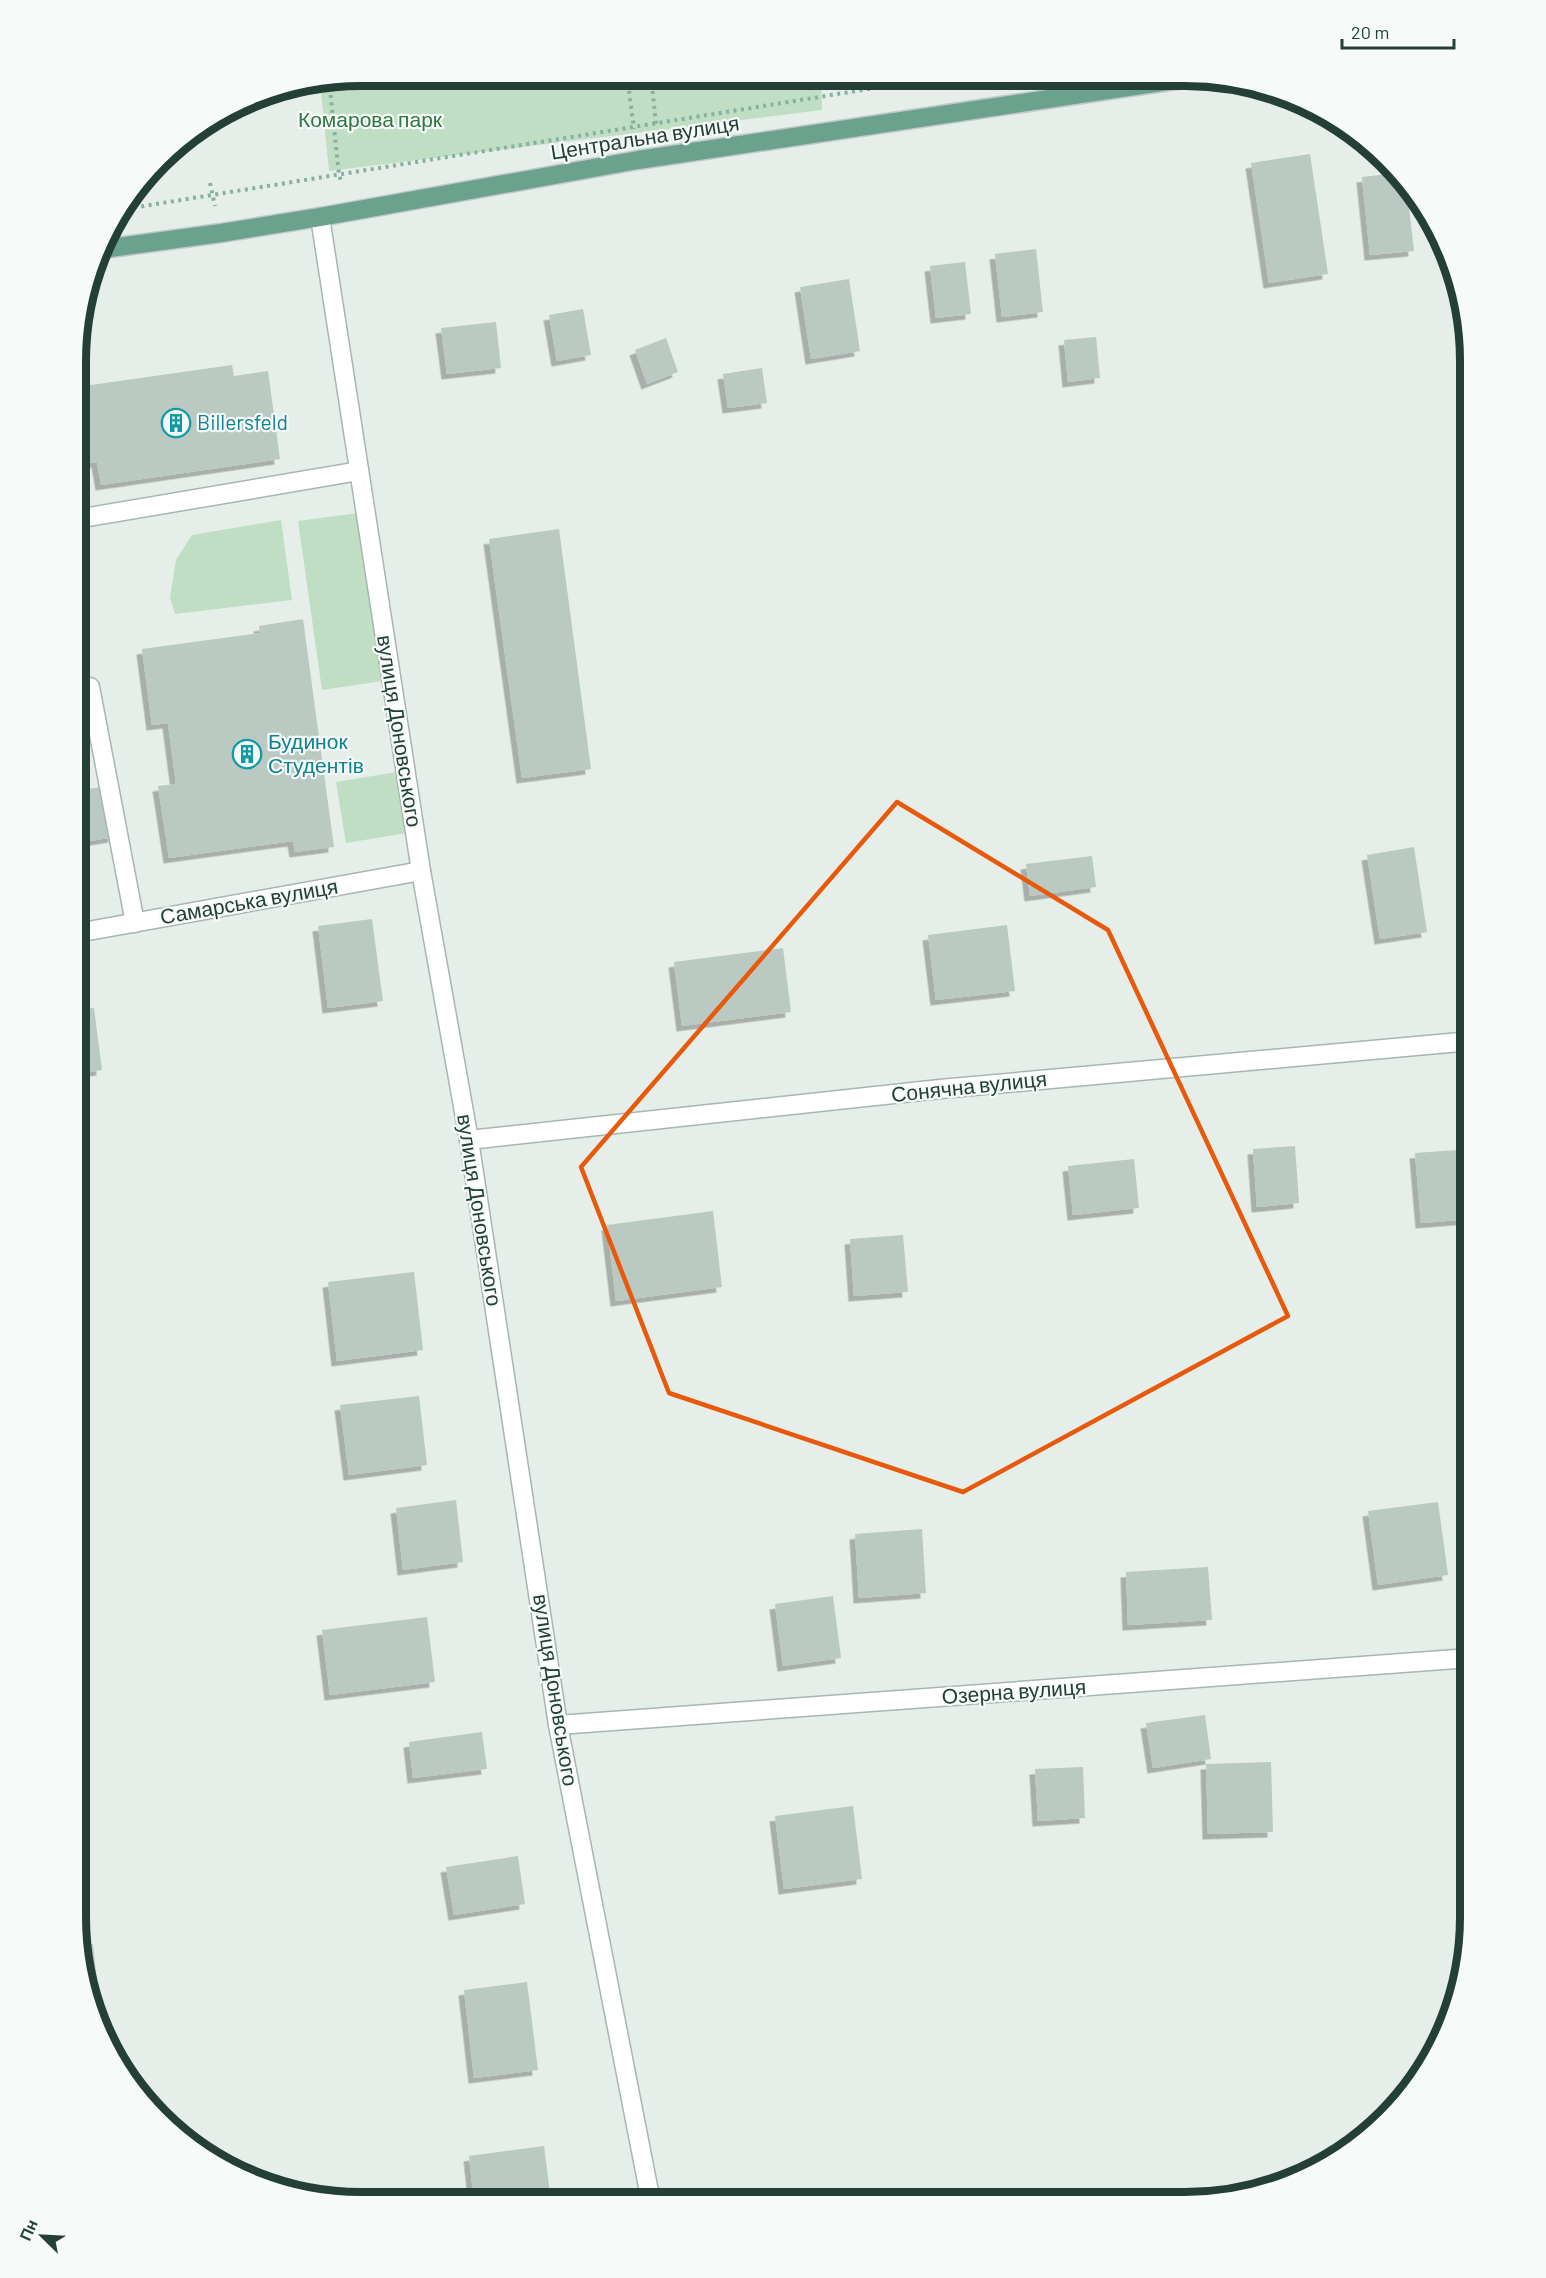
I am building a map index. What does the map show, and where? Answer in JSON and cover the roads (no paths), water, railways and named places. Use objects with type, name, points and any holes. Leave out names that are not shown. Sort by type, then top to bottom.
[{"type":"main road","name":"Центральна вулиця","points":[[109,248],[320,217],[638,160],[1136,86]]},
{"type":"street","name":"вулиця Доновського","points":[[320,217],[421,871],[469,1140],[558,1725],[649,2193]]},
{"type":"street","points":[[86,517],[359,471]]},
{"type":"street","points":[[86,687],[90,687],[135,923]]},
{"type":"street","name":"Самарська вулиця","points":[[86,931],[421,871]]},
{"type":"street","name":"Сонячна вулиця","points":[[469,1140],[940,1089],[1460,1042]]},
{"type":"street","name":"Озерна вулиця","points":[[558,1725],[1460,1659]]},
{"type":"place","name":"Billersfeld","points":[[176,423]]},
{"type":"place","name":"Будинок Студентів","points":[[247,754]]},
{"type":"park label","name":"Комарова парк","points":[[370,120]]}]
